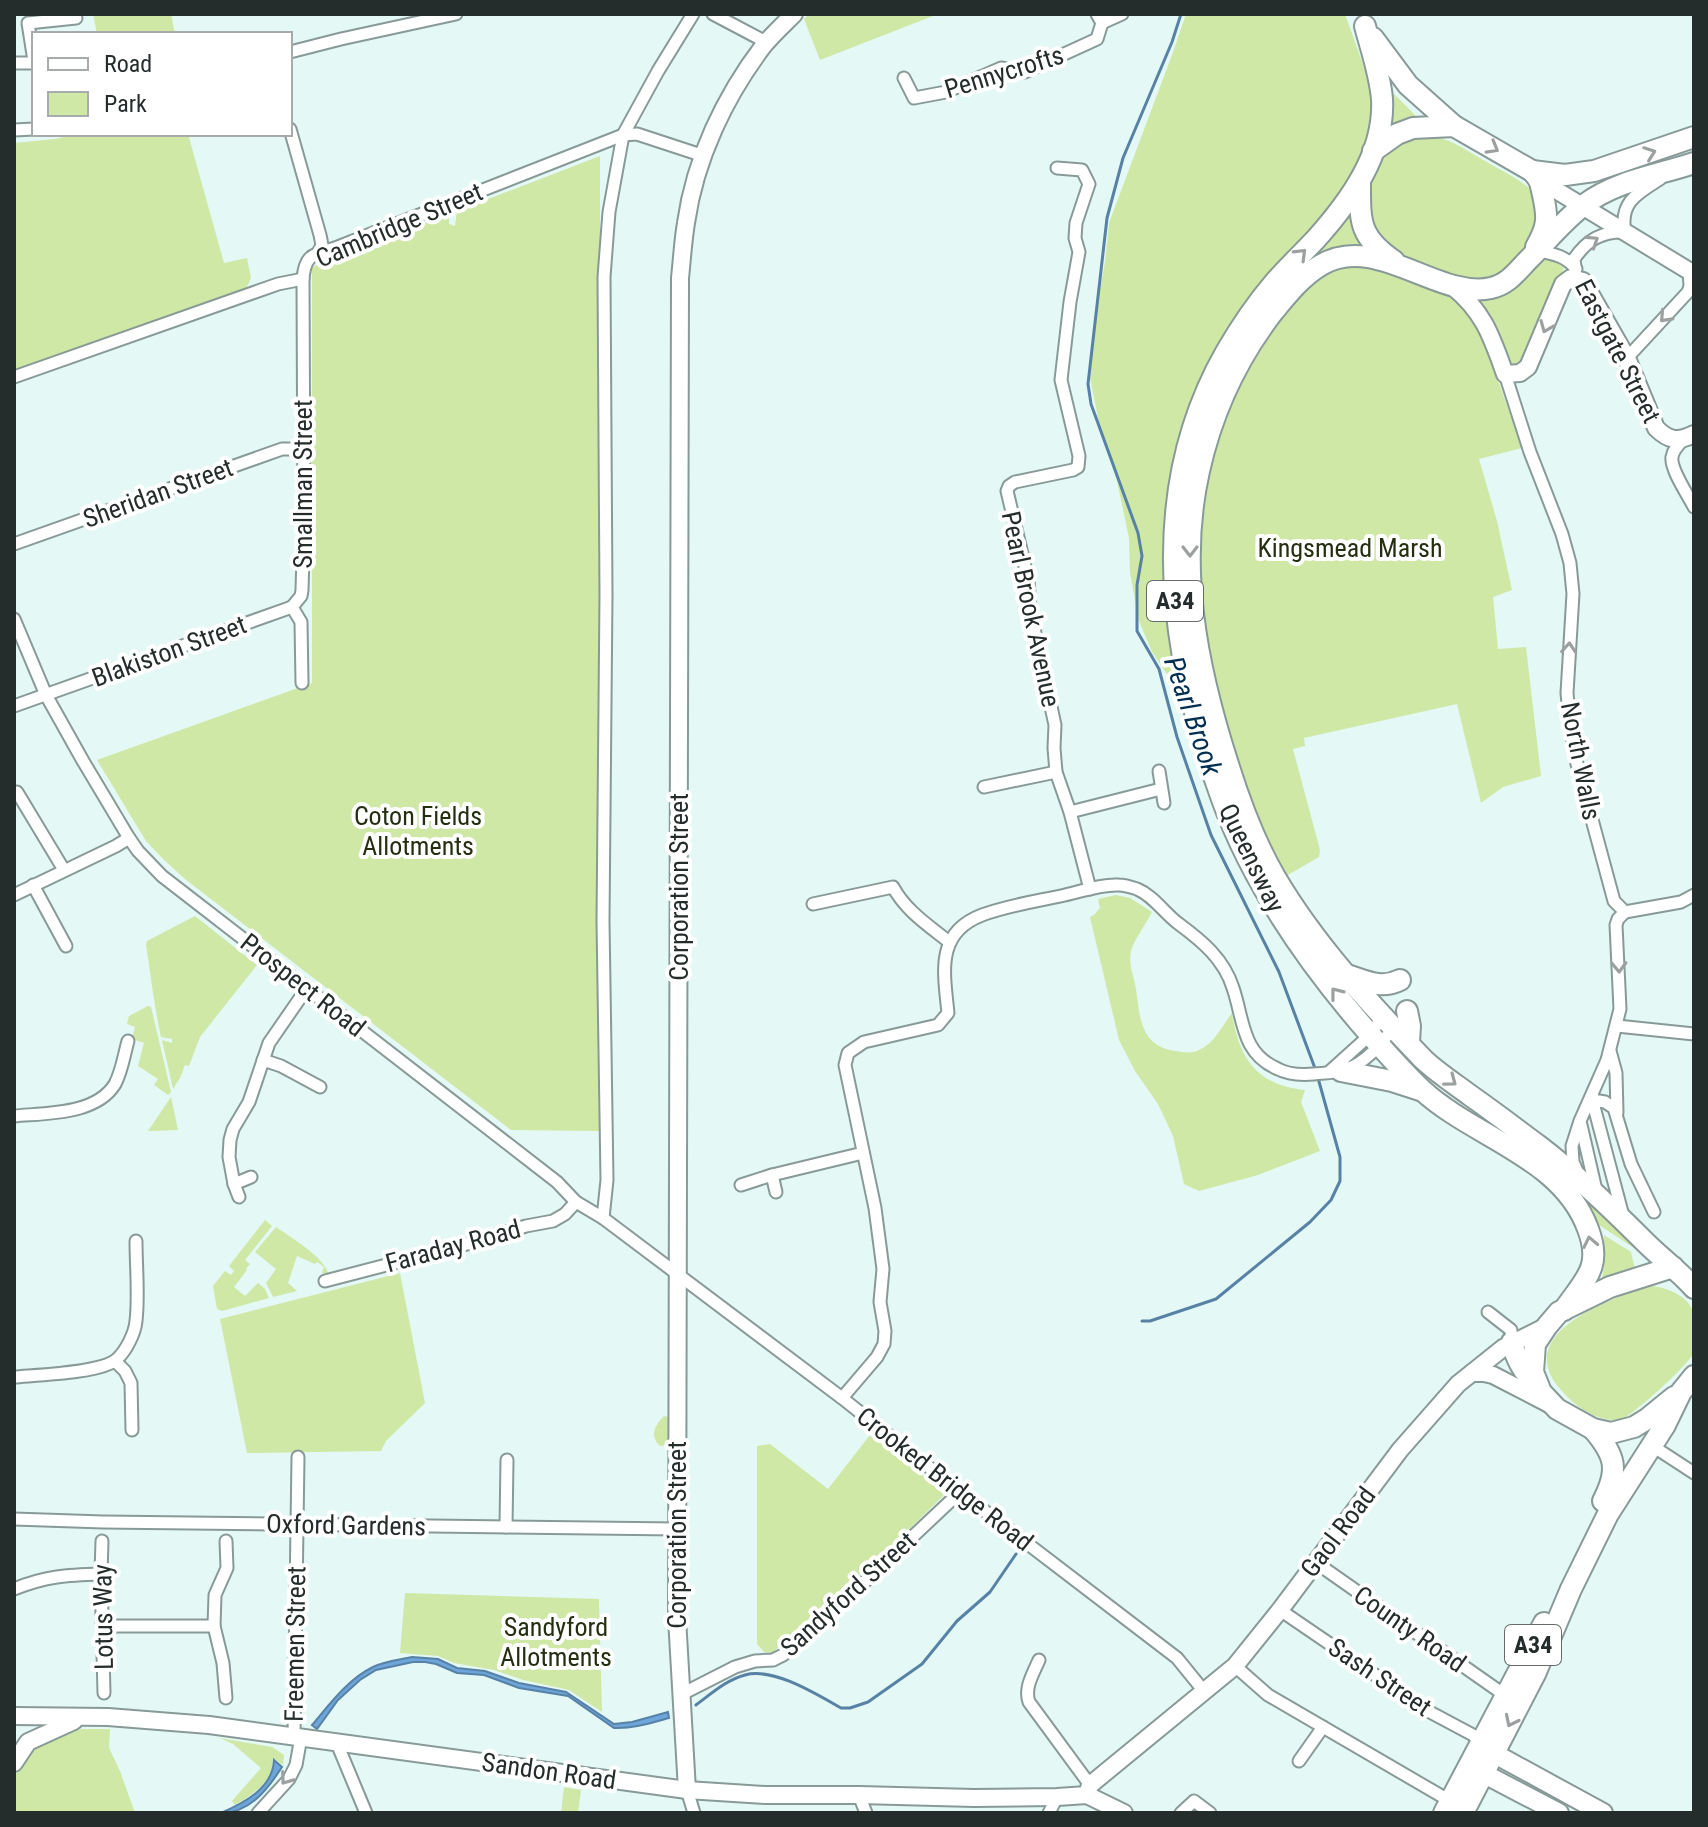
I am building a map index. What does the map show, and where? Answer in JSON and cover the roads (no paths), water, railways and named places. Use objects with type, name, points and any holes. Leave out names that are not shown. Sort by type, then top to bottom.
[{"type":"highway","name":"Queensway","points":[[1362,20],[1379,80],[1382,112],[1373,151],[1360,183],[1316,240],[1271,286],[1226,352],[1192,430],[1179,489],[1173,554],[1178,626],[1184,664],[1208,757],[1222,800],[1251,865],[1346,974],[1398,1024],[1426,1062],[1544,1149],[1694,1288]]},
{"type":"highway","points":[[1362,20],[1408,85],[1454,126],[1537,176],[1594,171],[1694,137]]},
{"type":"highway","points":[[1373,151],[1397,134],[1422,127],[1454,126]]},
{"type":"highway","name":"Queensway","points":[[1564,1310],[1593,1268],[1589,1231],[1565,1191],[1539,1168],[1423,1091],[1338,996],[1281,918],[1233,780],[1200,662],[1190,578],[1193,495],[1207,435],[1222,394],[1242,356],[1296,285],[1326,261],[1356,255],[1401,266],[1462,288],[1488,289],[1503,284],[1516,273],[1583,205],[1612,189],[1687,165]]},
{"type":"highway","name":"Queensway","points":[[1533,256],[1547,225],[1547,211],[1537,176]]},
{"type":"highway","name":"Queensway","points":[[1360,183],[1363,227],[1376,246],[1401,266]]},
{"type":"highway","points":[[1346,974],[1378,985],[1391,985],[1400,980]]},
{"type":"highway","points":[[1335,1072],[1392,1081],[1423,1091]]},
{"type":"highway","points":[[1538,1388],[1533,1372],[1534,1349],[1559,1312],[1610,1287],[1673,1267]]},
{"type":"highway","points":[[1512,1342],[1523,1371],[1557,1409],[1593,1429],[1611,1433],[1634,1427],[1647,1419],[1681,1392],[1694,1376]]},
{"type":"highway","name":"A34","points":[[1452,1809],[1535,1674],[1571,1589],[1608,1514],[1665,1425],[1681,1392]]},
{"type":"highway","name":"A34","points":[[1488,1748],[1506,1696],[1611,1487],[1614,1475],[1611,1458],[1603,1440],[1593,1429]]},
{"type":"main road","points":[[1488,1748],[1593,1806]]},
{"type":"main road","points":[[1477,1770],[1559,1813]]},
{"type":"street","points":[[292,51],[404,19],[456,14]]},
{"type":"street","points":[[603,1218],[607,1180],[603,921],[606,595],[604,277],[609,212],[623,135],[693,14]]},
{"type":"street","points":[[713,14],[766,42]]},
{"type":"street","name":"Corporation Street","points":[[687,1790],[677,1618],[680,278],[686,222],[704,156],[728,101],[744,74],[766,42],[794,14]]},
{"type":"street","name":"Pennycrofts","points":[[904,78],[914,98],[946,92],[1001,68],[1025,72],[1097,39],[1100,18],[1122,14]]},
{"type":"street","points":[[32,49],[28,23],[76,18]]},
{"type":"street","points":[[623,135],[637,134],[704,156]]},
{"type":"street","name":"Cambridge Street","points":[[14,377],[278,284],[303,279],[304,266],[318,253],[623,135]]},
{"type":"street","points":[[292,136],[320,235],[322,245],[318,253]]},
{"type":"street","points":[[1625,232],[1626,209],[1634,196],[1687,165]]},
{"type":"street","name":"Pearl Brook Avenue","points":[[1057,168],[1082,170],[1089,184],[1076,223],[1078,263],[1061,380],[1079,456],[1078,466],[1073,470],[1015,482],[1007,491],[1028,579],[1030,610],[1055,725],[1056,772],[1090,889]]},
{"type":"street","points":[[1537,176],[1692,272],[1688,292],[1627,358]]},
{"type":"street","name":"Eastgate Street","points":[[1579,274],[1574,259],[1585,245],[1594,238],[1625,232]]},
{"type":"street","name":"Eastgate Street","points":[[1533,256],[1560,255],[1567,259],[1579,274],[1627,358],[1656,428],[1662,435],[1673,439],[1688,437]]},
{"type":"street","points":[[1505,374],[1520,373],[1528,367],[1563,284],[1579,274]]},
{"type":"street","name":"Smallman Street","points":[[302,683],[301,622],[292,607],[302,590],[303,279]]},
{"type":"street","name":"North Walls","points":[[1449,283],[1467,298],[1484,321],[1496,347],[1530,452],[1562,534],[1570,563],[1573,594],[1567,693],[1570,724],[1577,764],[1614,901],[1625,912]]},
{"type":"street","name":"Eastgate Street","points":[[1688,437],[1674,450],[1672,464],[1694,507]]},
{"type":"street","name":"Sheridan Street","points":[[14,544],[282,449],[303,449]]},
{"type":"street","name":"Blakiston Street","points":[[14,706],[292,607]]},
{"type":"street","name":"Prospect Road","points":[[14,619],[46,695],[129,838],[162,876],[557,1182],[576,1202],[603,1218],[678,1276]]},
{"type":"street","points":[[1159,771],[1164,803]]},
{"type":"street","points":[[984,787],[1056,772]]},
{"type":"street","points":[[1070,812],[1161,789]]},
{"type":"street","points":[[17,792],[64,870]]},
{"type":"street","points":[[14,895],[129,838]]},
{"type":"street","points":[[33,885],[66,946]]},
{"type":"street","points":[[842,1398],[877,1357],[884,1344],[885,1331],[880,1302],[883,1269],[875,1208],[845,1065],[848,1053],[864,1042],[938,1025],[945,1019],[948,1013],[943,965],[949,942],[967,923],[979,916],[1090,889],[1120,885],[1140,890],[1206,944],[1228,975],[1246,1039],[1254,1051],[1276,1069],[1302,1075],[1335,1072],[1357,1064],[1375,1040],[1398,1024]]},
{"type":"street","points":[[813,904],[893,887],[901,901],[917,917],[949,942]]},
{"type":"street","points":[[1591,1190],[1573,1162],[1572,1146],[1617,1026],[1620,1009],[1618,919],[1625,912],[1693,900]]},
{"type":"street","points":[[239,1197],[229,1157],[233,1129],[249,1102],[269,1043],[307,988]]},
{"type":"street","points":[[1617,1026],[1694,1034]]},
{"type":"street","points":[[14,1116],[73,1110],[91,1105],[115,1083],[128,1041]]},
{"type":"street","points":[[1610,1050],[1616,1073],[1618,1119]]},
{"type":"street","points":[[263,1060],[320,1087]]},
{"type":"street","points":[[1591,1101],[1605,1102],[1614,1108],[1640,1194],[1654,1212]]},
{"type":"street","points":[[1591,1101],[1624,1221]]},
{"type":"street","points":[[1580,1121],[1591,1190]]},
{"type":"street","points":[[741,1185],[863,1153]]},
{"type":"street","points":[[772,1175],[776,1192]]},
{"type":"street","points":[[234,1184],[251,1177]]},
{"type":"street","name":"Faraday Road","points":[[325,1281],[553,1221],[576,1202]]},
{"type":"street","points":[[14,1377],[96,1368],[115,1361],[136,1324],[136,1241]]},
{"type":"street","name":"Crooked Bridge Road","points":[[678,1276],[842,1398],[1177,1658],[1203,1690]]},
{"type":"street","points":[[1488,1312],[1511,1330],[1512,1342]]},
{"type":"street","name":"Gaol Road","points":[[1088,1790],[1235,1666],[1441,1401],[1512,1342],[1547,1326]]},
{"type":"street","points":[[115,1361],[131,1383],[132,1430]]},
{"type":"street","points":[[1472,1373],[1493,1375],[1557,1409]]},
{"type":"street","points":[[1651,1445],[1694,1473]]},
{"type":"street","name":"Freemen Street","points":[[258,1813],[289,1779],[296,1765],[298,1457]]},
{"type":"street","points":[[506,1527],[507,1460]]},
{"type":"street","name":"Sandyford Street","points":[[680,1695],[735,1667],[773,1660],[783,1655],[960,1492]]},
{"type":"street","name":"Oxford Gardens","points":[[14,1519],[677,1529]]},
{"type":"street","name":"Lotus Way","points":[[102,1541],[104,1693]]},
{"type":"street","points":[[226,1541],[227,1568],[215,1595],[214,1626],[223,1663],[226,1698]]},
{"type":"street","name":"County Road","points":[[1315,1562],[1506,1696]]},
{"type":"street","points":[[14,1589],[56,1576],[101,1574]]},
{"type":"street","name":"Sash Street","points":[[1280,1610],[1428,1711],[1473,1735],[1488,1748]]},
{"type":"street","points":[[103,1626],[214,1626]]},
{"type":"street","points":[[1039,1660],[1028,1686],[1026,1695],[1029,1702],[1088,1790],[1120,1812]]},
{"type":"street","points":[[1235,1666],[1268,1695],[1452,1809]]},
{"type":"street","name":"Sandon Road","points":[[14,1716],[148,1719],[336,1741],[687,1790],[765,1795],[974,1798],[1057,1797],[1088,1790]]},
{"type":"street","points":[[14,1763],[28,1742],[83,1717]]},
{"type":"street","points":[[1299,1761],[1323,1727]]},
{"type":"street","points":[[336,1741],[366,1813]]},
{"type":"street","points":[[687,1790],[694,1813]]},
{"type":"street","points":[[859,1795],[866,1813]]},
{"type":"street","points":[[1049,1813],[1057,1797]]},
{"type":"street","points":[[1181,1813],[1194,1801],[1210,1813]]},
{"type":"water","points":[[412,1657],[438,1659],[457,1668],[485,1671],[519,1683],[566,1692],[614,1724],[668,1712],[669,1718],[635,1727],[614,1728],[568,1696],[519,1688],[484,1675],[457,1673],[436,1664],[413,1662],[376,1670],[338,1700],[317,1729],[312,1725],[355,1678],[382,1663]]},
{"type":"water","points":[[274,1760],[282,1767],[257,1798],[241,1809],[221,1813],[248,1799],[263,1786],[269,1779]]},
{"type":"waterway","name":"Pearl Brook","points":[[1181,14],[1123,158],[1107,218],[1088,384],[1091,404],[1138,533],[1142,556],[1137,585],[1137,631],[1159,669],[1177,737],[1211,835],[1279,972],[1316,1071]]},
{"type":"waterway","name":"Pearl Brook","points":[[1142,1321],[1216,1299],[1310,1222],[1331,1200],[1340,1181],[1340,1157],[1318,1078]]},
{"type":"waterway","points":[[696,1705],[731,1680],[756,1674],[794,1683],[841,1708],[868,1702],[922,1664],[957,1621],[990,1592],[1016,1554]]},
{"type":"park label","name":"Kingsmead Marsh","points":[[1350,548]]},
{"type":"park label","name":"Coton Fields Allotments","points":[[418,831]]},
{"type":"park label","name":"Sandyford Allotments","points":[[556,1642]]}]
